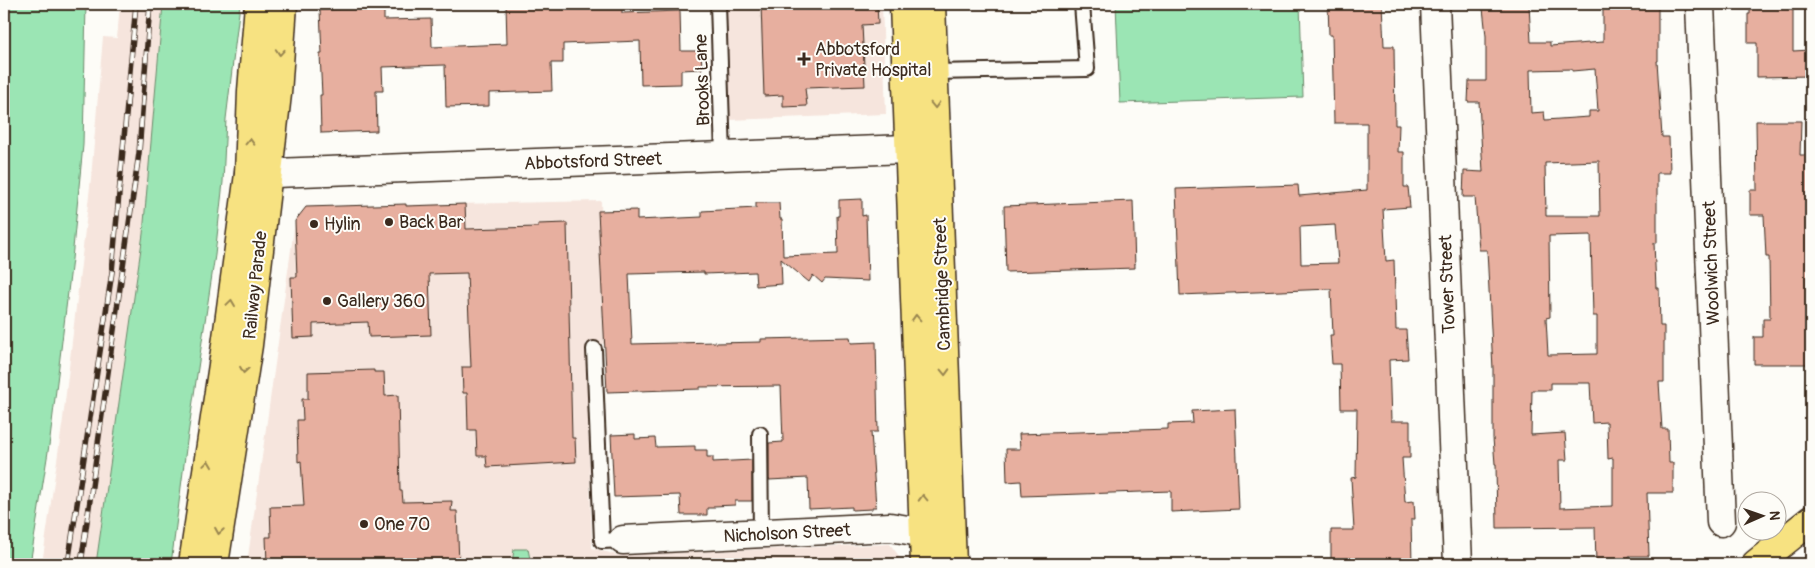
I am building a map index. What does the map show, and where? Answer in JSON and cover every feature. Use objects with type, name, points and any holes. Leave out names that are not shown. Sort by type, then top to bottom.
[{"type":"main road","name":"Railway Parade","points":[[214,564],[248,345],[258,174],[252,91],[259,4]]},
{"type":"main road","name":"Railway Parade","points":[[193,564],[226,345],[258,174],[277,94],[283,4]]},
{"type":"main road","name":"Cambridge Street","points":[[904,4],[925,564]]},
{"type":"main road","name":"Cambridge Street","points":[[931,4],[952,564]]},
{"type":"main road","points":[[1756,564],[1811,520]]},
{"type":"street","name":"Tower Street","points":[[1435,4],[1458,564]]},
{"type":"street","name":"Woolwich Street","points":[[1700,4],[1721,522]]},
{"type":"street","name":"Abbotsford Street","points":[[258,174],[936,148]]},
{"type":"street","name":"Nicholson Street","points":[[622,540],[761,535],[890,527],[924,532],[951,530]]},
{"type":"lane","name":"Brooks Lane","points":[[718,4],[723,156]]},
{"type":"lane","points":[[934,72],[1087,69],[1082,4]]},
{"type":"lane","points":[[594,349],[602,541],[622,540]]},
{"type":"lane","points":[[760,434],[761,535]]},
{"type":"shaded area","points":[[120,4],[163,4],[143,234],[96,564],[42,564],[63,419],[91,178],[103,37],[117,38]]},
{"type":"shaded area","name":"Abbotsford Private Hospital","points":[[722,4],[882,4],[886,114],[727,120]]},
{"type":"shaded area","points":[[601,201],[605,344],[586,343],[592,548],[617,555],[890,544],[899,556],[900,564],[247,564],[295,221],[306,207]]},
{"type":"green space","points":[[4,4],[86,4],[83,145],[72,259],[50,439],[30,564],[4,564]]},
{"type":"green space","points":[[163,4],[240,4],[226,119],[223,182],[215,255],[171,564],[96,564],[143,234]]},
{"type":"green space","points":[[1116,4],[1300,4],[1303,97],[1120,103]]},
{"type":"green space","points":[[514,549],[528,549],[531,564],[512,564]]},
{"type":"building","points":[[506,4],[622,4],[622,13],[680,11],[681,51],[701,51],[702,69],[681,70],[681,84],[641,85],[640,41],[563,44],[563,63],[551,63],[552,91],[489,93],[489,106],[446,107],[445,65],[382,67],[383,91],[376,91],[377,131],[321,133],[320,54],[322,54],[320,10],[384,8],[384,20],[431,19],[432,47],[507,44]]},
{"type":"building","points":[[761,4],[877,4],[878,24],[862,25],[865,86],[805,88],[807,106],[783,107],[783,95],[764,96]]},
{"type":"building","points":[[1328,4],[1382,4],[1384,46],[1394,46],[1395,125],[1399,125],[1398,152],[1404,152],[1404,187],[1408,187],[1410,207],[1383,209],[1386,261],[1394,260],[1396,330],[1406,330],[1408,359],[1389,360],[1391,421],[1410,421],[1410,458],[1402,458],[1405,502],[1414,501],[1415,519],[1411,519],[1412,564],[1331,564],[1331,530],[1354,530],[1351,478],[1356,477],[1357,409],[1341,409],[1340,364],[1332,364],[1330,335],[1333,335],[1331,289],[1180,295],[1176,189],[1298,185],[1299,196],[1367,190],[1367,123],[1334,123],[1332,35],[1329,35]],"holes":[[[1335,225],[1338,263],[1301,264],[1300,227]]]},
{"type":"building","points":[[1603,4],[1658,4],[1657,61],[1662,137],[1669,137],[1670,173],[1657,173],[1657,243],[1654,243],[1656,288],[1659,288],[1660,326],[1664,326],[1664,382],[1659,382],[1662,429],[1668,429],[1669,463],[1673,463],[1673,493],[1647,493],[1649,556],[1629,556],[1629,564],[1596,564],[1595,527],[1497,528],[1496,464],[1493,438],[1493,369],[1487,250],[1479,250],[1475,197],[1463,197],[1464,171],[1483,172],[1479,102],[1468,102],[1469,81],[1486,81],[1486,36],[1483,8],[1529,5],[1531,42],[1550,42],[1550,46],[1603,42]],"holes":[[[1572,69],[1572,71],[1595,69],[1598,111],[1589,111],[1589,117],[1545,120],[1544,112],[1531,113],[1530,70]],[[1599,161],[1600,216],[1546,216],[1545,163]],[[1591,235],[1593,316],[1597,316],[1597,354],[1548,355],[1546,318],[1550,317],[1549,236]],[[1551,383],[1590,383],[1592,423],[1607,422],[1608,459],[1613,458],[1613,506],[1560,508],[1559,460],[1567,460],[1565,433],[1531,435],[1532,390],[1551,390]]]},
{"type":"building","points":[[1750,4],[1793,4],[1793,51],[1811,50],[1811,76],[1757,77],[1757,43],[1748,43]]},
{"type":"building","points":[[1756,121],[1801,121],[1800,155],[1811,155],[1811,364],[1754,364],[1754,337],[1763,337],[1763,319],[1770,319],[1769,257],[1766,257],[1764,215],[1750,215],[1750,190],[1757,190]]},
{"type":"building","points":[[862,199],[862,216],[866,215],[868,281],[825,279],[822,283],[813,275],[809,282],[781,259],[782,284],[756,286],[755,272],[629,274],[632,344],[761,342],[761,339],[850,337],[851,343],[876,342],[878,432],[871,432],[876,507],[852,510],[852,507],[809,509],[808,478],[769,480],[769,443],[783,442],[781,386],[700,387],[700,389],[607,392],[598,211],[637,210],[637,220],[702,217],[702,211],[756,208],[756,203],[779,203],[780,219],[782,219],[783,256],[838,254],[837,216],[839,216],[839,200]]},
{"type":"building","points":[[1133,201],[1135,268],[1006,272],[1004,206]]},
{"type":"building","points":[[406,204],[406,206],[465,204],[466,229],[538,227],[538,224],[567,223],[572,438],[575,438],[576,462],[487,467],[486,456],[477,456],[476,430],[468,430],[467,393],[463,393],[462,367],[471,367],[467,273],[429,274],[431,335],[369,337],[368,322],[313,324],[313,337],[293,338],[291,277],[297,277],[295,221],[306,207]]},
{"type":"building","points":[[374,370],[374,372],[384,372],[385,396],[398,395],[400,491],[402,491],[403,502],[452,501],[451,511],[457,511],[459,564],[267,564],[266,537],[271,537],[270,507],[304,506],[301,461],[298,462],[297,420],[303,420],[302,399],[308,399],[308,372]]},
{"type":"building","points":[[1235,409],[1239,509],[1171,512],[1171,491],[1022,496],[1021,481],[1007,482],[1006,449],[1020,449],[1019,434],[1168,429],[1168,424],[1193,423],[1192,411]]},
{"type":"building","points":[[635,434],[635,439],[655,438],[656,447],[695,446],[695,450],[707,450],[707,457],[713,457],[713,462],[752,460],[752,501],[735,501],[735,505],[707,508],[707,515],[681,515],[680,495],[614,497],[611,435]]},
{"type":"railway","points":[[68,564],[112,272],[136,4]]},
{"type":"railway","points":[[81,564],[139,153],[150,4]]},
{"type":"place","name":"Abbotsford Private Hospital","points":[[804,59]]},
{"type":"place","name":"Back Bar","points":[[389,222]]},
{"type":"place","name":"Hylin","points":[[314,224]]},
{"type":"place","name":"Gallery 360","points":[[327,301]]},
{"type":"place","name":"One 70","points":[[364,524]]}]
